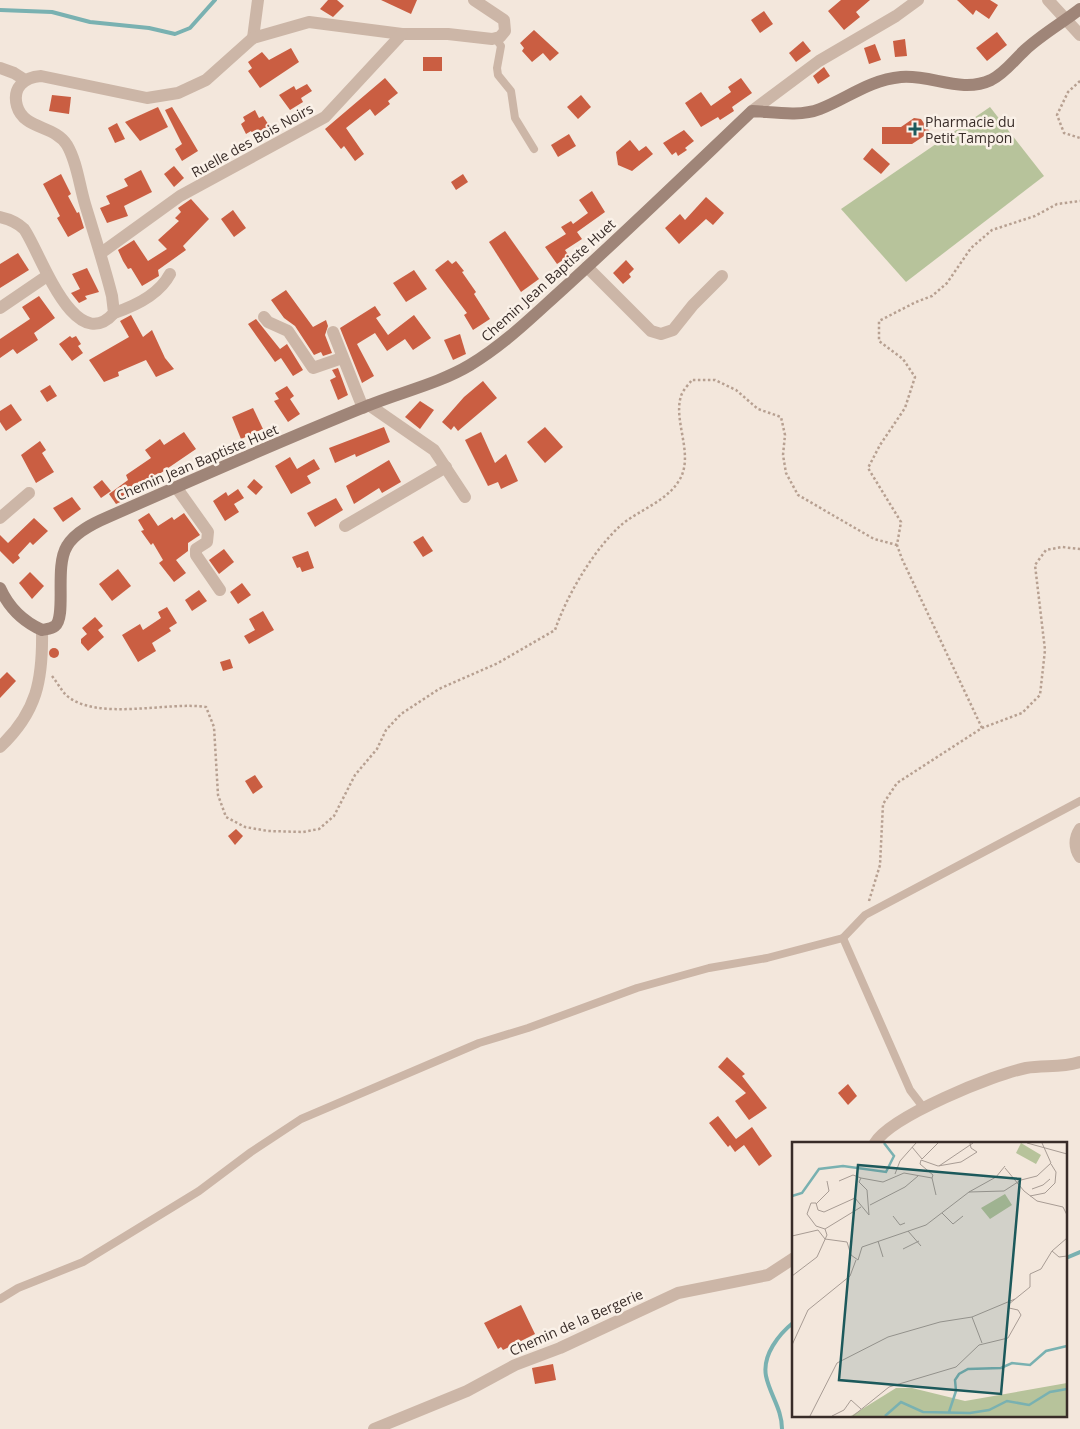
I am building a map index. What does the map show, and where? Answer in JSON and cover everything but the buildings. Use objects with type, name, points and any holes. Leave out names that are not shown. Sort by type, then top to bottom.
[{"type":"street","points":[[253,38],[258,0]]},
{"type":"street","points":[[114,313],[112,296],[101,253],[72,157],[66,144],[59,136],[33,124],[20,113],[16,97],[20,85],[25,80],[41,76],[147,98],[178,93],[206,80],[253,38],[308,22],[402,34],[448,34],[496,39],[505,32],[504,20],[474,0]]},
{"type":"street","points":[[752,112],[819,61],[896,16],[918,0]]},
{"type":"street","points":[[1048,0],[1080,35]]},
{"type":"street","points":[[752,112],[808,112],[819,109],[865,86],[902,77],[926,78],[959,86],[981,84],[1001,74],[1025,50],[1080,9]]},
{"type":"street","name":"Ruelle des Bois Noirs","points":[[101,253],[180,196],[325,117],[402,34]]},
{"type":"street","points":[[0,68],[14,73],[25,80]]},
{"type":"street","name":"Chemin Jean Baptiste Huet","points":[[42,630],[53,628],[57,624],[59,618],[59,569],[62,558],[74,538],[101,520],[176,487],[366,406],[427,384],[469,366],[502,343],[587,267],[752,112]]},
{"type":"street","points":[[0,217],[17,223],[24,230],[47,276],[71,312],[89,322],[103,322],[114,313],[135,305],[165,283],[170,274]]},
{"type":"street","points":[[587,267],[651,331],[661,334],[673,330],[693,305],[722,276]]},
{"type":"street","points":[[0,308],[47,276]]},
{"type":"street","points":[[264,317],[268,322],[284,327],[288,331],[314,368],[342,358]]},
{"type":"street","points":[[334,332],[342,358],[366,406],[428,445],[439,456],[464,497]]},
{"type":"street","points":[[345,526],[446,467]]},
{"type":"street","points":[[176,487],[208,532],[207,542],[196,549],[196,555],[220,590]]},
{"type":"street","points":[[0,518],[29,493]]},
{"type":"street","points":[[0,588],[16,614],[42,630],[42,663],[31,708],[13,735],[0,747]]},
{"type":"street","points":[[1080,829],[1075,840],[1080,857]]},
{"type":"street","points":[[876,1142],[904,1119],[923,1107],[1002,1074],[1028,1068],[1055,1067],[1080,1062]]},
{"type":"street","name":"Chemin de la Bergerie","points":[[374,1429],[467,1391],[516,1365],[560,1348],[678,1293],[768,1275],[792,1259]]},
{"type":"lane","points":[[496,39],[501,46],[497,68],[498,75],[512,92],[514,118],[534,149]]},
{"type":"lane","points":[[0,1299],[18,1288],[83,1262],[199,1191],[251,1152],[301,1119],[478,1043],[528,1028],[646,986],[709,968],[767,958],[843,938],[865,915],[1080,801]]},
{"type":"lane","points":[[843,938],[910,1090],[923,1107]]},
{"type":"path","points":[[1080,81],[1068,92],[1057,115],[1064,133],[1080,138]]},
{"type":"path","points":[[982,728],[897,545],[901,522],[868,468],[880,445],[905,408],[914,377],[903,360],[879,341],[879,321],[932,296],[947,283],[971,248],[992,230],[1035,216],[1057,204],[1080,201]]},
{"type":"path","points":[[42,663],[67,696],[94,707],[155,709],[189,704],[206,707],[214,726],[218,795],[226,817],[245,827],[268,832],[303,832],[319,829],[334,816],[355,775],[377,749],[386,730],[401,714],[439,688],[498,663],[555,630],[561,611],[604,544],[619,526],[669,492],[680,478],[684,448],[681,395],[692,380],[715,380],[736,390],[758,409],[781,417],[785,435],[783,455],[786,473],[798,495],[874,539],[897,545]]},
{"type":"path","points":[[865,915],[880,865],[883,804],[897,782],[982,728],[1022,713],[1040,695],[1045,650],[1035,565],[1046,550],[1062,547],[1080,550]]},
{"type":"green space","points":[[990,107],[1044,176],[906,282],[841,209]]},
{"type":"waterway","points":[[0,10],[52,12],[90,22],[149,28],[175,34],[190,28],[215,0]]},
{"type":"waterway","points":[[1068,1257],[1080,1252]]},
{"type":"waterway","points":[[782,1429],[780,1415],[768,1383],[765,1368],[769,1353],[777,1339],[792,1324]]},
{"type":"place","name":"Pharmacie du Petit Tampon","points":[[915,129]]}]
